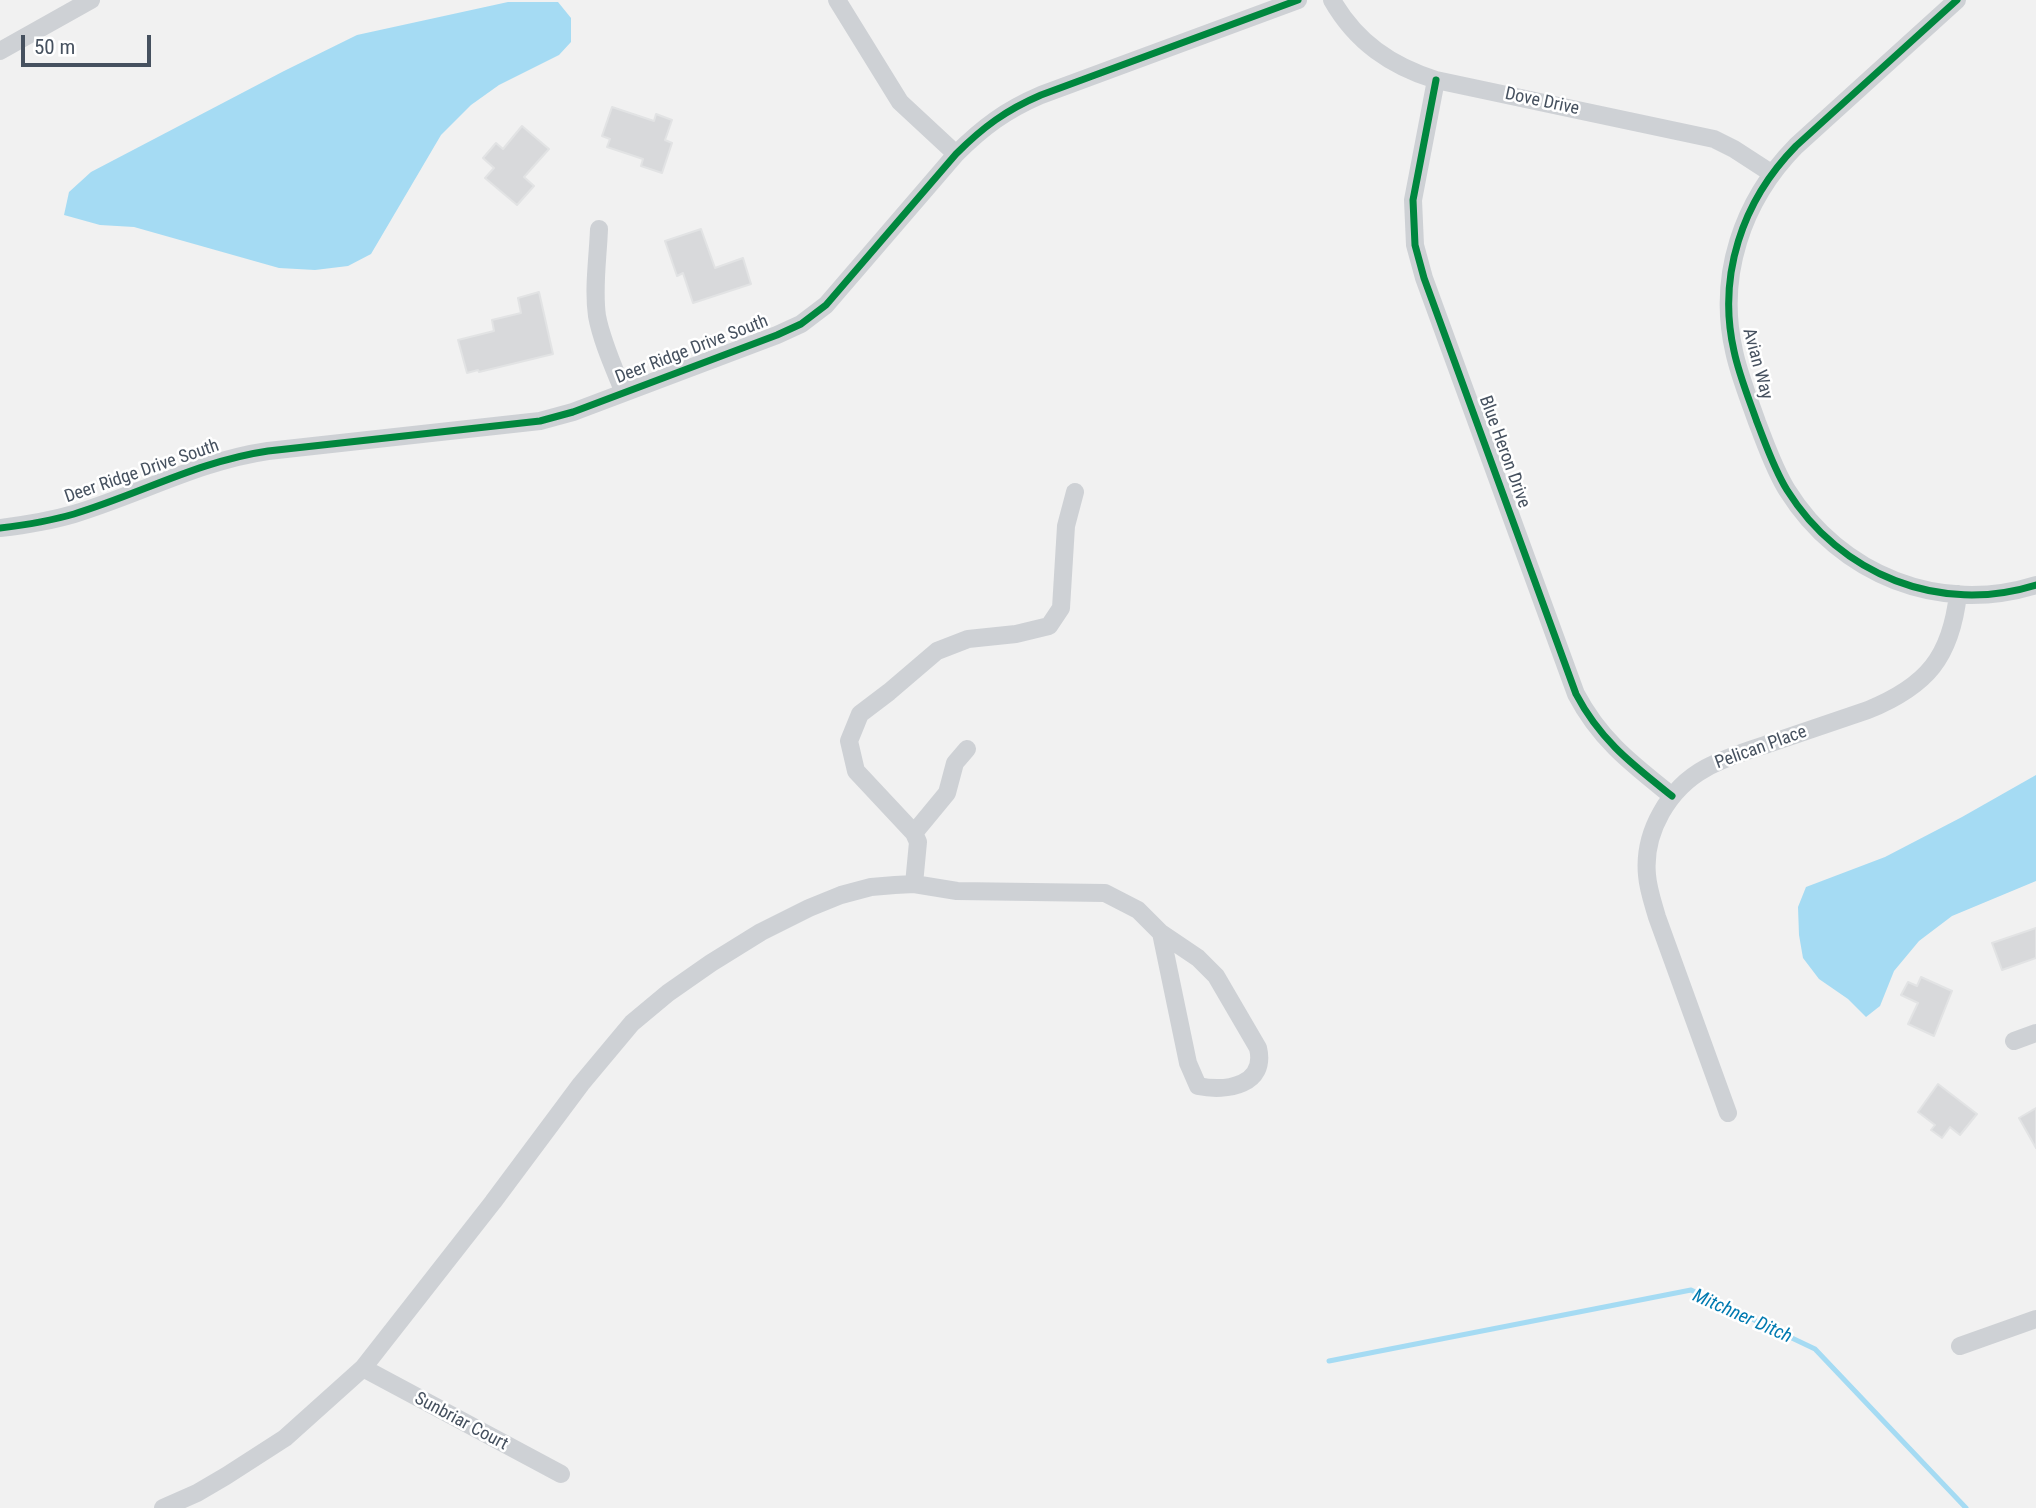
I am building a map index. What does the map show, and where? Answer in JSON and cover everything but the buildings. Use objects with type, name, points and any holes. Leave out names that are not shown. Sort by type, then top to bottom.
[{"type":"street","points":[[0,51],[91,0]]},
{"type":"street","points":[[837,0],[900,102],[956,155]]},
{"type":"street","name":"Deer Ridge Drive South","points":[[0,528],[40,523],[75,514],[193,469],[233,457],[337,443],[522,424],[573,412],[777,335],[811,317],[840,290],[956,155],[973,137],[1007,111],[1298,0]]},
{"type":"street","name":"Dove Drive","points":[[1332,0],[1356,34],[1379,54],[1411,71],[1436,80],[1703,136],[1734,149],[1772,173]]},
{"type":"street","name":"Avian Way","points":[[1957,0],[1796,146],[1772,173],[1754,202],[1738,241],[1730,271],[1730,330],[1737,364],[1777,472],[1794,502],[1825,538],[1870,570],[1897,582],[1927,590],[1991,594],[2036,585]]},
{"type":"street","name":"Blue Heron Drive","points":[[1436,80],[1413,200],[1415,245],[1424,278],[1576,694],[1590,719],[1607,740],[1672,796]]},
{"type":"street","points":[[599,229],[597,316],[624,393]]},
{"type":"street","points":[[914,884],[918,842],[914,833],[856,771],[849,741],[860,715],[937,651],[968,639],[1016,634],[1049,626],[1061,608],[1066,526],[1075,492]]},
{"type":"street","name":"Pelican Place","points":[[1728,1113],[1648,887],[1646,863],[1652,834],[1672,796],[1691,778],[1719,762],[1868,710],[1910,689],[1926,674],[1946,646],[1958,594]]},
{"type":"street","points":[[914,833],[947,793],[954,763],[967,749]]},
{"type":"street","points":[[163,1508],[197,1493],[285,1438],[363,1368],[581,1084],[632,1023],[701,970],[781,921],[841,895],[871,887],[914,884],[957,891],[1105,893],[1138,910],[1161,933],[1198,958],[1216,976],[1258,1048],[1259,1069],[1244,1082],[1213,1090],[1198,1087],[1188,1063],[1161,933]]},
{"type":"street","points":[[2014,1041],[2036,1033]]},
{"type":"street","points":[[1960,1346],[2036,1319]]},
{"type":"street","name":"Sunbriar Court","points":[[363,1368],[561,1474]]},
{"type":"water","points":[[508,2],[558,2],[571,18],[571,42],[559,55],[499,85],[471,105],[441,135],[371,254],[348,266],[315,270],[279,268],[134,227],[100,225],[64,215],[69,192],[91,172],[357,35]]},
{"type":"water","points":[[2036,775],[2036,881],[1952,916],[1919,941],[1894,971],[1880,1006],[1866,1017],[1848,999],[1819,979],[1803,958],[1799,935],[1798,907],[1806,887],[1885,857]]},
{"type":"waterway","name":"Mitchner Ditch","points":[[1329,1361],[1691,1290],[1815,1349],[1966,1508]]},
{"type":"cycle path","points":[[0,528],[74,514],[218,462],[268,451],[540,421],[573,412],[777,335],[801,324],[826,305],[956,154],[1006,113],[1041,95],[1298,0]]},
{"type":"cycle path","points":[[1957,0],[1796,146],[1777,168],[1748,215],[1738,241],[1729,295],[1730,323],[1741,378],[1778,474],[1809,520],[1835,545],[1864,565],[1895,581],[1929,591],[1964,595],[2000,593],[2036,585]]},
{"type":"cycle path","points":[[1436,80],[1413,200],[1415,245],[1424,278],[1576,694],[1606,738],[1630,762],[1672,796]]}]
